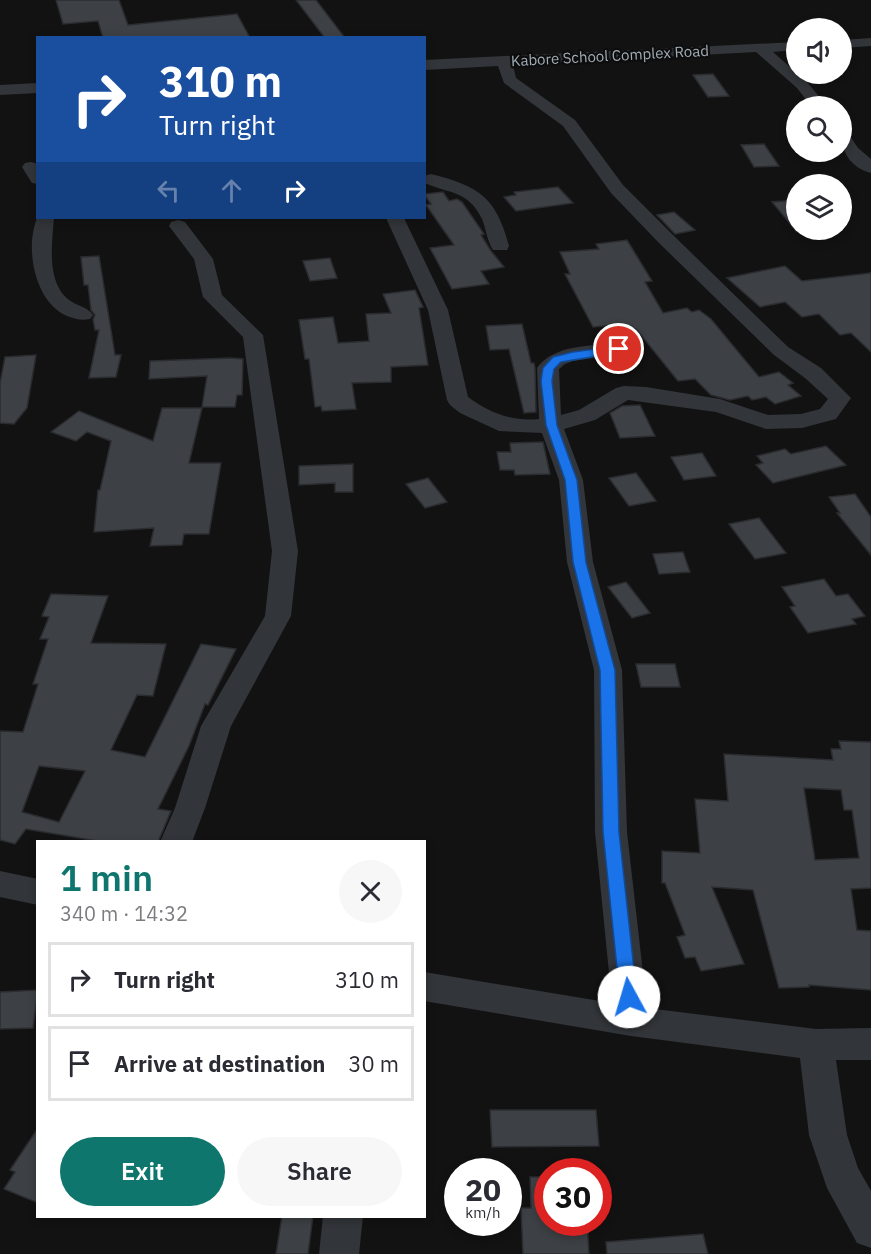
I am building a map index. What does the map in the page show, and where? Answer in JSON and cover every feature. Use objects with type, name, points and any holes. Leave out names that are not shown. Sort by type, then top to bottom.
[{"type":"street","points":[[852,43],[871,42]]},
{"type":"street","name":"Kabore School Complex Road","points":[[426,65],[786,47]]},
{"type":"street","points":[[760,48],[802,85],[811,96]]},
{"type":"street","points":[[395,219],[438,310],[458,400],[468,408],[507,426],[551,425],[587,415],[624,393],[646,394],[720,406],[766,422],[802,421],[828,414],[840,398],[813,373],[781,351],[674,247],[617,189],[569,123],[509,80],[505,61]]},
{"type":"street","points":[[5,90],[36,78]]},
{"type":"street","points":[[852,152],[871,168]]},
{"type":"street","points":[[432,179],[468,192],[482,204],[494,222],[500,246]]},
{"type":"street","points":[[45,219],[42,246],[47,285],[60,304],[83,315]]},
{"type":"street","points":[[177,840],[190,808],[216,726],[278,616],[285,551],[253,335],[213,297],[202,259],[178,226]]},
{"type":"street","points":[[619,349],[557,359],[548,368],[547,381],[551,425],[571,480],[580,562],[608,670],[611,832],[631,1021]]},
{"type":"street","points":[[0,884],[36,892]]},
{"type":"street","points":[[426,986],[631,1021],[816,1045],[871,1044]]},
{"type":"street","points":[[816,1045],[828,1135],[841,1175],[871,1229]]},
{"type":"street","points":[[339,1254],[343,1218]]},
{"type":"building","points":[[56,0],[119,0],[128,25],[237,14],[249,36],[102,36],[98,21],[63,24]]},
{"type":"building","points":[[296,0],[316,0],[343,36],[323,36]]},
{"type":"building","points":[[713,74],[729,96],[708,97],[693,75]]},
{"type":"building","points":[[764,144],[779,166],[754,167],[741,145]]},
{"type":"building","points":[[558,187],[573,203],[516,211],[504,197],[516,195],[514,192]]},
{"type":"building","points":[[443,192],[449,201],[457,199],[462,202],[484,234],[481,235],[491,251],[504,267],[481,271],[489,284],[452,289],[430,248],[454,245],[426,205],[431,204],[426,194]]},
{"type":"building","points":[[786,201],[786,219],[772,202]]},
{"type":"building","points":[[674,212],[695,230],[675,234],[657,215]]},
{"type":"building","points":[[627,240],[652,281],[645,282],[663,313],[687,308],[692,312],[699,310],[711,319],[759,377],[779,372],[793,383],[788,385],[801,396],[775,404],[766,397],[752,400],[748,396],[730,400],[711,395],[695,379],[678,381],[636,329],[622,332],[615,325],[593,327],[565,274],[570,274],[560,252],[599,249],[596,244]]},
{"type":"building","points":[[99,256],[115,355],[121,355],[116,377],[89,378],[99,330],[95,330],[93,319],[95,315],[91,310],[88,285],[84,285],[81,257]]},
{"type":"building","points":[[330,258],[337,278],[310,281],[303,261]]},
{"type":"building","points":[[785,266],[802,281],[871,273],[871,352],[851,333],[840,335],[819,314],[802,317],[785,302],[760,307],[727,278]]},
{"type":"building","points":[[415,290],[423,307],[419,308],[428,365],[391,367],[391,382],[352,383],[356,409],[322,411],[321,406],[315,407],[309,359],[305,359],[299,320],[333,317],[338,343],[369,341],[366,314],[391,313],[383,294]]},
{"type":"building","points":[[522,324],[531,363],[534,363],[535,368],[536,412],[524,413],[509,349],[490,350],[486,326]]},
{"type":"building","points":[[36,355],[27,408],[14,424],[0,423],[0,383],[5,357]]},
{"type":"building","points":[[243,359],[242,395],[237,395],[235,407],[202,407],[207,376],[149,379],[150,361]]},
{"type":"building","points":[[640,405],[655,436],[620,438],[610,413],[622,406]]},
{"type":"building","points":[[162,408],[202,408],[189,463],[221,463],[209,534],[184,534],[182,545],[150,546],[154,528],[94,532],[98,490],[100,490],[111,441],[87,432],[76,441],[51,432],[79,411],[153,441]]},
{"type":"building","points":[[543,442],[550,474],[515,475],[514,470],[500,470],[497,452],[511,452],[510,443]]},
{"type":"building","points":[[826,446],[846,465],[773,483],[756,465],[763,463],[757,456],[785,449],[791,454]]},
{"type":"building","points":[[702,453],[716,476],[684,480],[671,457]]},
{"type":"building","points":[[353,464],[353,492],[335,492],[335,483],[299,485],[299,466]]},
{"type":"building","points":[[636,473],[656,501],[629,506],[609,478]]},
{"type":"building","points":[[428,478],[447,502],[425,508],[406,484]]},
{"type":"building","points":[[855,494],[871,517],[871,555],[837,513],[840,513],[829,497]]},
{"type":"building","points":[[759,518],[786,553],[755,559],[729,524]]},
{"type":"building","points":[[683,552],[690,572],[659,574],[653,554]]},
{"type":"building","points":[[824,579],[836,596],[848,594],[865,616],[852,619],[856,624],[808,633],[790,607],[795,606],[782,587]]},
{"type":"building","points":[[626,582],[650,613],[632,618],[608,587]]},
{"type":"building","points":[[51,594],[108,596],[91,643],[166,644],[153,696],[137,695],[111,750],[145,757],[201,644],[236,649],[208,705],[205,704],[189,746],[158,809],[171,811],[159,840],[91,840],[26,829],[15,844],[0,840],[0,731],[23,732],[38,684],[33,684],[48,639],[40,639],[49,617],[42,616]],"holes":[[[39,766],[85,771],[59,822],[22,812]]]},
{"type":"building","points":[[636,664],[675,664],[680,687],[641,687]]},
{"type":"building","points":[[839,741],[871,742],[871,888],[851,889],[857,930],[871,931],[871,990],[809,985],[809,987],[779,988],[753,890],[712,887],[744,964],[701,971],[695,957],[685,958],[677,937],[685,935],[665,883],[662,883],[662,851],[700,853],[695,799],[728,801],[724,754],[833,760],[831,749],[841,749]],"holes":[[[804,788],[841,790],[844,810],[852,810],[859,858],[815,860]]]},
{"type":"building","points":[[36,990],[33,1028],[0,1029],[0,992]]},
{"type":"building","points":[[490,1110],[596,1110],[599,1146],[492,1147]]},
{"type":"building","points":[[36,1131],[36,1202],[4,1189],[15,1172],[10,1170]]},
{"type":"building","points":[[530,1177],[534,1177],[534,1236],[588,1236],[589,1254],[523,1254],[522,1208],[531,1208]]},
{"type":"building","points":[[282,1218],[313,1218],[308,1254],[276,1254]]},
{"type":"building","points":[[703,1234],[708,1254],[607,1254],[606,1242]]},
{"type":"route","points":[[619,349],[557,359],[548,368],[547,381],[551,425],[571,480],[580,562],[608,670],[611,832],[629,997]]}]
